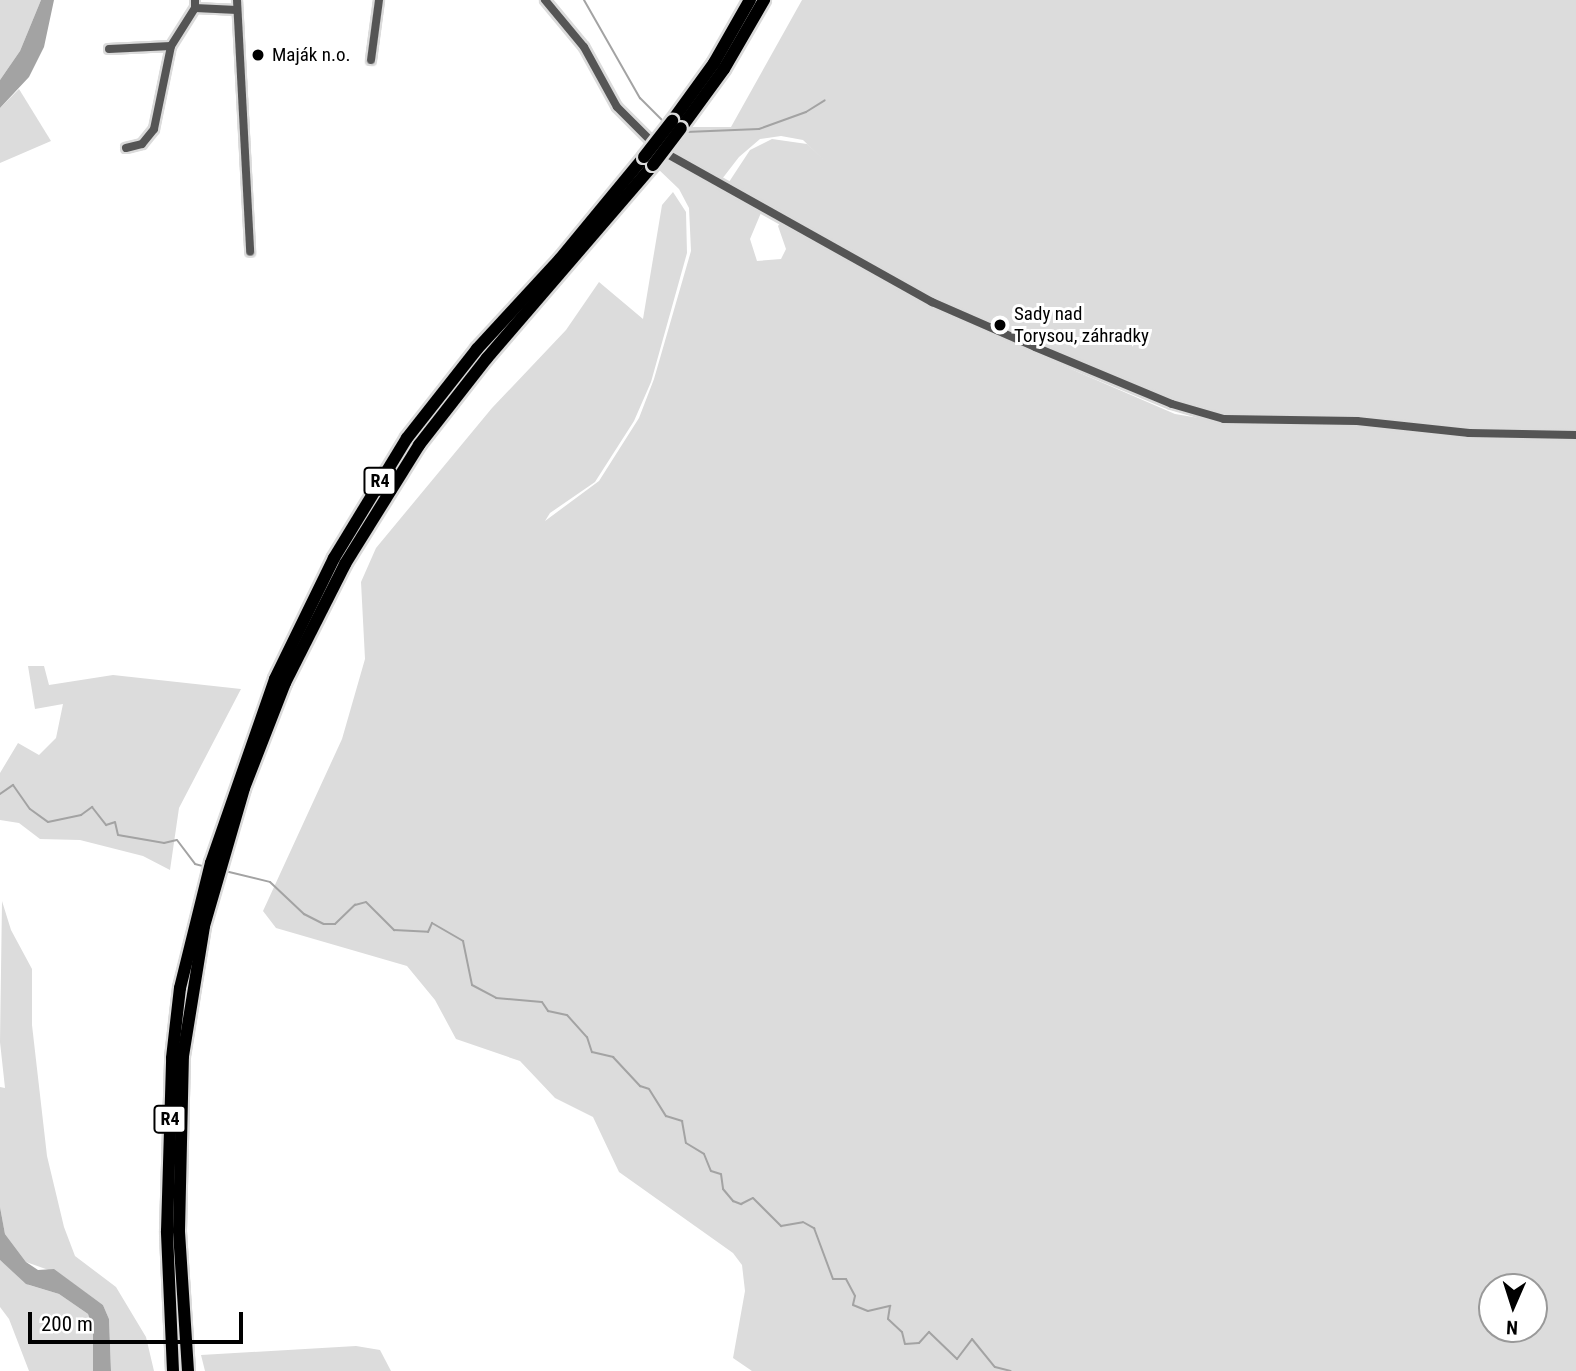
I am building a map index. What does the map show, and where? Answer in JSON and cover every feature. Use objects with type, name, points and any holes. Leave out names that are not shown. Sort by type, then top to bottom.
[{"type":"highway","name":"R4","points":[[677,125],[750,0]]},
{"type":"highway","name":"R4","points":[[173,1371],[167,1231],[172,1058],[180,988],[215,869],[285,683],[345,564],[419,445],[724,69],[764,0]]},
{"type":"highway","name":"R4","points":[[188,1371],[179,1230],[183,1056],[191,989],[215,869]]},
{"type":"street","points":[[371,60],[379,0]]},
{"type":"street","points":[[545,0],[583,47],[617,107],[660,150],[932,302],[1035,347],[1172,404],[1224,419],[1357,421],[1469,433],[1576,435]]},
{"type":"street","points":[[126,148],[142,144],[154,129],[171,46],[195,4],[237,5],[250,252]]},
{"type":"street","points":[[110,49],[171,46]]},
{"type":"shaded area","points":[[0,0],[41,0],[20,51],[0,80]]},
{"type":"shaded area","points":[[41,0],[54,0],[44,47],[29,77],[0,108],[0,80],[20,51]]},
{"type":"shaded area","points":[[802,0],[1576,0],[1576,1371],[752,1371],[733,1358],[745,1291],[742,1265],[733,1253],[619,1172],[593,1117],[555,1098],[520,1061],[456,1039],[435,1000],[407,966],[276,928],[263,911],[342,739],[365,659],[361,582],[376,548],[492,408],[566,330],[599,282],[643,319],[662,205],[673,192],[686,212],[687,253],[651,382],[634,421],[595,482],[550,513],[545,521],[599,481],[639,418],[654,379],[691,251],[689,208],[679,189],[656,167],[663,157],[763,208],[750,239],[757,261],[781,259],[786,249],[778,226],[783,219],[944,314],[1175,414],[1217,421],[1040,345],[1030,338],[1032,329],[1023,334],[1000,327],[934,299],[729,182],[750,150],[772,139],[807,144],[828,164],[803,140],[781,136],[760,139],[739,157],[722,179],[668,151],[685,127],[731,127]]},
{"type":"shaded area","points":[[19,89],[51,141],[0,163],[0,108]]},
{"type":"shaded area","points":[[28,666],[44,666],[49,685],[113,675],[241,689],[179,808],[170,870],[143,856],[80,840],[40,839],[19,823],[0,820],[0,773],[18,743],[39,755],[56,738],[63,704],[35,709]]},
{"type":"shaded area","points":[[2,901],[11,930],[32,969],[32,1025],[47,1156],[64,1227],[75,1256],[116,1287],[146,1337],[154,1371],[111,1371],[109,1319],[103,1305],[60,1274],[26,1262],[5,1234],[0,1207],[0,1087],[5,1088],[0,1042]]},
{"type":"shaded area","points":[[0,1207],[5,1234],[26,1262],[38,1270],[54,1269],[103,1305],[109,1319],[111,1371],[93,1371],[93,1329],[88,1314],[59,1294],[26,1284],[0,1260]]},
{"type":"shaded area","points":[[0,1260],[29,1285],[59,1294],[88,1314],[93,1329],[93,1371],[29,1371],[9,1319],[0,1307]]},
{"type":"shaded area","points":[[356,1346],[380,1350],[391,1371],[205,1371],[201,1355]]},
{"type":"waterway","points":[[584,0],[640,98],[665,123]]},
{"type":"waterway","points":[[686,132],[759,129],[806,112],[825,100]]},
{"type":"waterway","points":[[0,794],[13,785],[30,809],[48,822],[81,815],[92,807],[106,825],[115,822],[118,835],[164,843],[177,840],[195,864],[206,867]]},
{"type":"waterway","points":[[225,871],[270,882],[304,914],[324,924],[335,924],[355,905],[366,902],[394,930],[428,932],[432,923],[463,941],[472,985],[496,998],[542,1002],[548,1011],[567,1015],[587,1037],[592,1052],[613,1057],[640,1086],[649,1089],[666,1116],[682,1121],[686,1143],[704,1154],[711,1171],[721,1174],[723,1189],[733,1201],[741,1204],[753,1198],[781,1226],[803,1222],[814,1228],[833,1279],[846,1279],[855,1296],[853,1305],[868,1311],[890,1306],[888,1319],[902,1332],[905,1344],[919,1343],[929,1332],[957,1359],[972,1339],[995,1367],[1011,1371]]},
{"type":"place","name":"Maják n.o.","points":[[258,55]]},
{"type":"place","name":"Sady nad Torysou, záhradky","points":[[1000,325]]}]
